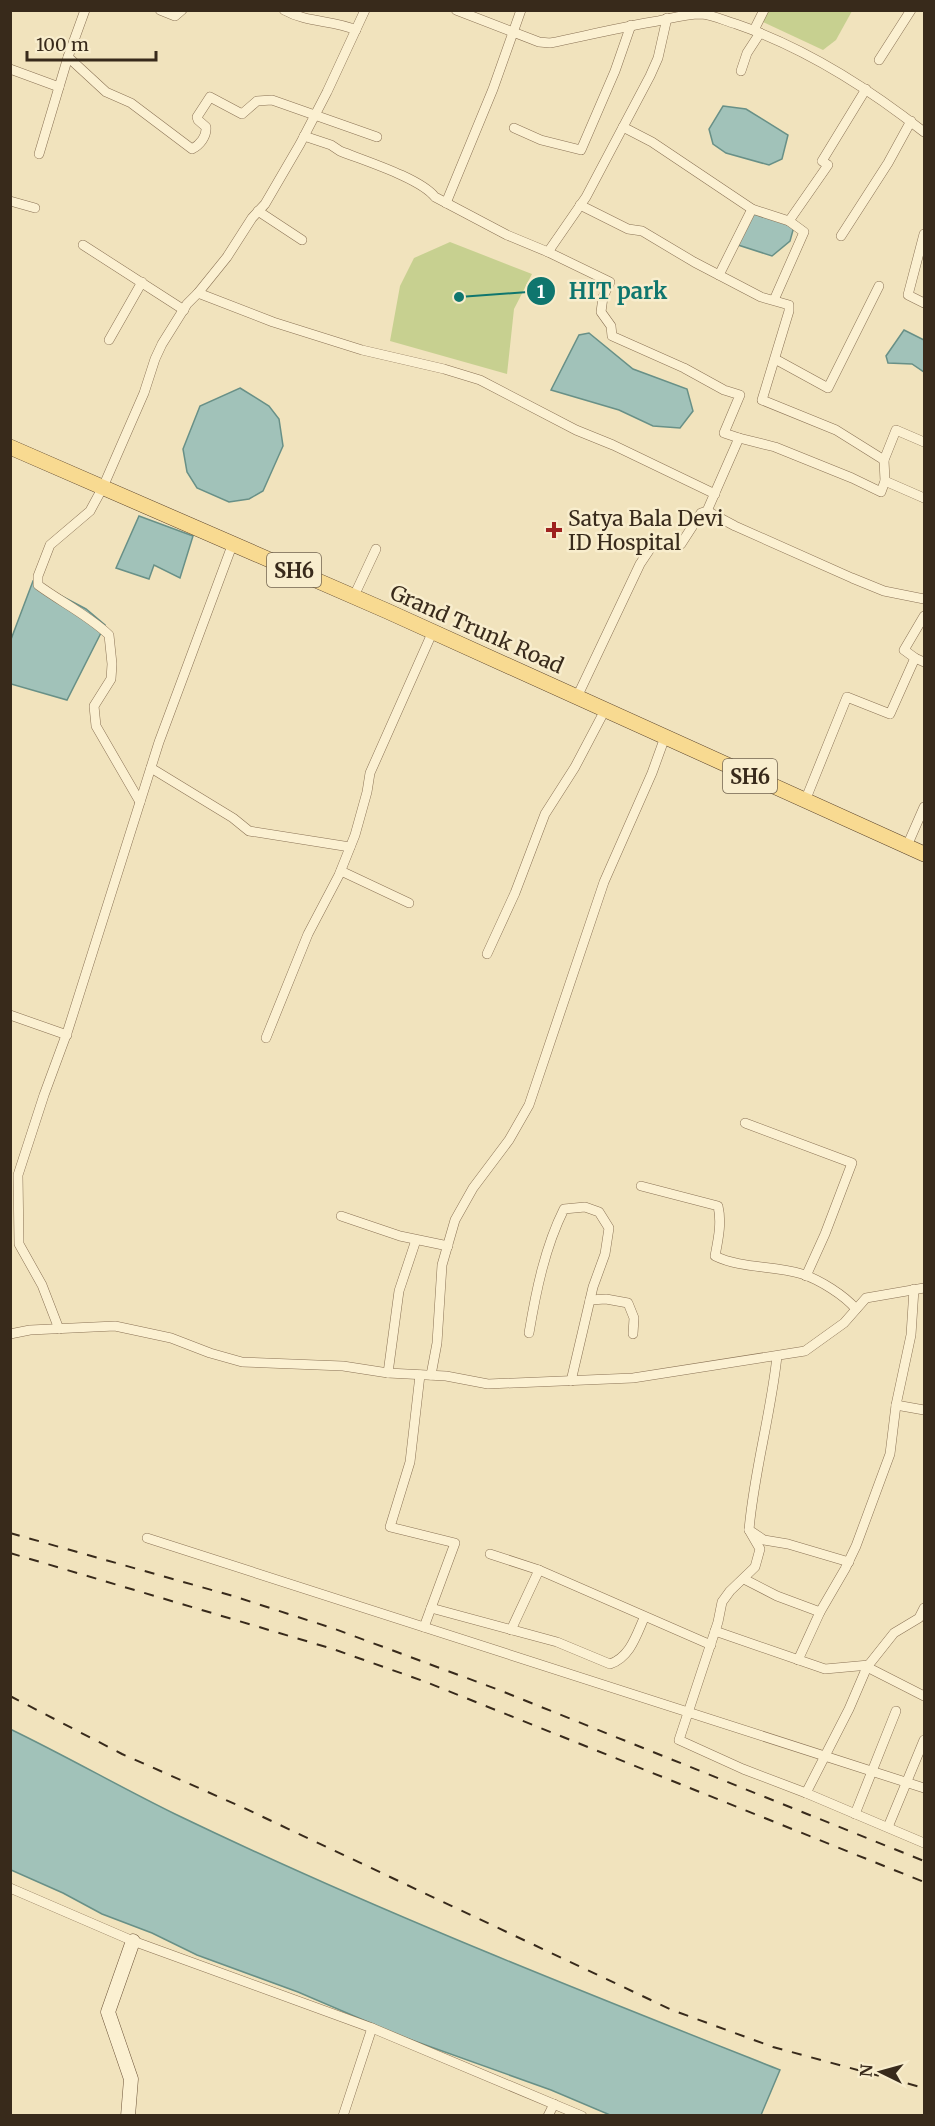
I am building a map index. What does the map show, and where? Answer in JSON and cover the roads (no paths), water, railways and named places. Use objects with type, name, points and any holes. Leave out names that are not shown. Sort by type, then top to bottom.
[{"type":"main road","name":"Grand Trunk Road","points":[[10,447],[433,631],[924,854]]},
{"type":"street","points":[[39,154],[68,57],[85,10]]},
{"type":"street","points":[[160,10],[175,16],[182,10]]},
{"type":"street","points":[[284,10],[306,20],[356,30]]},
{"type":"street","points":[[140,802],[96,726],[94,706],[111,678],[110,635],[38,585],[38,576],[50,544],[90,510],[103,487],[144,393],[155,359],[184,310],[227,257],[265,204],[316,114],[365,10]]},
{"type":"street","points":[[456,10],[539,42],[550,43],[667,18],[704,14],[757,32],[809,55],[866,89],[924,132]]},
{"type":"street","points":[[446,203],[493,89],[520,10]]},
{"type":"street","points":[[741,71],[764,10]]},
{"type":"street","points":[[879,60],[911,10]]},
{"type":"street","points":[[548,252],[580,205],[623,127],[658,58],[667,18]]},
{"type":"street","points":[[514,128],[541,140],[581,150],[615,71],[631,25]]},
{"type":"street","points":[[68,57],[106,92],[131,103],[192,149],[199,145],[206,131],[206,127],[197,117],[210,97],[242,114],[257,101],[272,100],[377,137]]},
{"type":"street","points":[[10,69],[59,87]]},
{"type":"street","points":[[789,221],[828,165],[822,161],[866,89]]},
{"type":"street","points":[[841,236],[888,163],[911,121]]},
{"type":"street","points":[[623,127],[652,142],[752,208],[789,221],[804,232],[774,300]]},
{"type":"street","points":[[304,136],[331,145],[340,151],[395,173],[430,190],[435,197],[507,235],[610,282],[603,297],[601,312],[611,326],[612,336],[740,396],[723,433],[776,447],[881,492],[885,481],[884,460],[896,430],[924,442]]},
{"type":"street","points":[[10,201],[35,208]]},
{"type":"street","points":[[580,205],[628,229],[642,231],[694,262],[761,297],[784,302],[789,307],[762,400],[836,430],[884,460]]},
{"type":"street","points":[[719,275],[752,208]]},
{"type":"street","points":[[258,211],[302,240]]},
{"type":"street","points":[[924,234],[908,295],[924,303]]},
{"type":"street","points":[[83,244],[184,310]]},
{"type":"street","points":[[109,340],[142,282]]},
{"type":"street","points":[[774,359],[828,388],[879,286]]},
{"type":"street","points":[[198,293],[226,302],[246,314],[362,350],[480,380],[576,430],[613,445],[714,494]]},
{"type":"street","points":[[707,511],[739,438]]},
{"type":"street","points":[[885,481],[924,498]]},
{"type":"street","points":[[577,697],[640,564],[652,546],[659,542],[675,547],[681,544],[701,513],[707,511],[735,526],[884,591],[924,599]]},
{"type":"street","points":[[59,1329],[42,1285],[19,1244],[18,1176],[44,1095],[67,1035],[151,768],[233,543]]},
{"type":"street","points":[[354,596],[376,549]]},
{"type":"street","points":[[924,616],[904,650],[924,662]]},
{"type":"street","points":[[266,1038],[308,934],[341,871],[367,792],[370,773],[433,631]]},
{"type":"street","points":[[805,801],[847,697],[890,714],[915,658]]},
{"type":"street","points":[[487,954],[515,892],[545,814],[575,767],[605,710]]},
{"type":"street","points":[[431,1375],[437,1343],[442,1265],[455,1220],[473,1188],[509,1140],[530,1105],[604,882],[652,773],[665,737]]},
{"type":"street","points":[[151,768],[233,818],[249,831],[350,847]]},
{"type":"street","points":[[907,846],[924,807]]},
{"type":"street","points":[[341,871],[409,903]]},
{"type":"street","points":[[10,1016],[67,1035]]},
{"type":"street","points":[[745,1123],[852,1163],[806,1276]]},
{"type":"street","points":[[641,1186],[718,1206],[719,1237],[715,1256],[739,1264],[806,1276],[847,1298],[856,1309]]},
{"type":"street","points":[[529,1333],[549,1247],[564,1209],[585,1208],[599,1212],[609,1228],[605,1254],[590,1300],[571,1381]]},
{"type":"street","points":[[341,1216],[416,1240],[448,1246]]},
{"type":"street","points":[[388,1373],[399,1291],[416,1240]]},
{"type":"street","points":[[10,1334],[30,1330],[115,1326],[171,1338],[242,1362],[343,1366],[388,1373],[446,1376],[488,1384],[633,1378],[805,1351],[844,1323],[866,1298],[924,1288]]},
{"type":"street","points":[[798,1660],[820,1612],[849,1562],[891,1454],[896,1405],[908,1354],[914,1289]]},
{"type":"street","points":[[590,1300],[606,1299],[628,1303],[634,1318],[633,1334]]},
{"type":"street","points":[[777,1356],[749,1530],[760,1550],[755,1567],[722,1602],[716,1631],[679,1740],[743,1769],[924,1843]]},
{"type":"street","points":[[420,1375],[410,1462],[390,1527],[455,1543],[423,1627]]},
{"type":"street","points":[[896,1405],[924,1410]]},
{"type":"street","points":[[749,1530],[764,1540],[788,1544],[849,1562]]},
{"type":"street","points":[[147,1538],[924,1788]]},
{"type":"street","points":[[490,1554],[538,1570],[644,1618],[711,1645]]},
{"type":"street","points":[[511,1630],[538,1570]]},
{"type":"street","points":[[744,1579],[777,1596],[820,1612]]},
{"type":"street","points":[[431,1608],[557,1642],[610,1664],[621,1660],[631,1646],[644,1618]]},
{"type":"street","points":[[806,1793],[868,1666],[894,1633],[919,1618],[924,1608]]},
{"type":"street","points":[[716,1631],[825,1669],[868,1666],[924,1696]]},
{"type":"street","points":[[855,1814],[896,1711]]},
{"type":"street","points":[[888,1827],[924,1740]]},
{"type":"street","points":[[10,1888],[133,1941],[372,2028],[582,2115]]},
{"type":"street","points":[[128,2115],[131,2079],[108,2012],[133,1941]]},
{"type":"street","points":[[343,2115],[372,2028]]},
{"type":"street","points":[[548,2115],[554,2104]]},
{"type":"water","points":[[723,106],[746,109],[788,135],[782,159],[769,165],[726,153],[713,144],[709,129]]},
{"type":"water","points":[[758,207],[795,223],[790,241],[772,256],[735,244]]},
{"type":"water","points":[[904,330],[924,340],[924,372],[912,364],[888,363],[886,356]]},
{"type":"water","points":[[589,333],[633,369],[687,389],[693,411],[680,428],[653,426],[619,410],[551,390],[579,335]]},
{"type":"water","points":[[240,388],[269,406],[279,419],[283,446],[263,491],[249,499],[229,502],[197,488],[187,472],[183,449],[200,406]]},
{"type":"water","points":[[139,516],[193,536],[180,578],[154,565],[149,579],[116,568]]},
{"type":"water","points":[[33,581],[86,609],[105,625],[67,700],[11,684],[10,642]]},
{"type":"water","points":[[10,1729],[175,1814],[324,1883],[475,1947],[780,2070],[761,2115],[610,2115],[551,2090],[403,2037],[298,1992],[197,1955],[152,1933],[102,1914],[63,1893],[11,1870]]},
{"type":"railway","points":[[10,1533],[233,1596],[335,1629],[499,1690],[924,1861]]},
{"type":"railway","points":[[10,1553],[333,1649],[426,1682],[924,1882]]},
{"type":"railway","points":[[10,1696],[122,1754],[244,1808],[672,2010],[773,2047],[924,2088]]},
{"type":"place","name":"HIT park","points":[[459,297]]},
{"type":"place","name":"Satya Bala Devi ID Hospital","points":[[554,530]]}]
